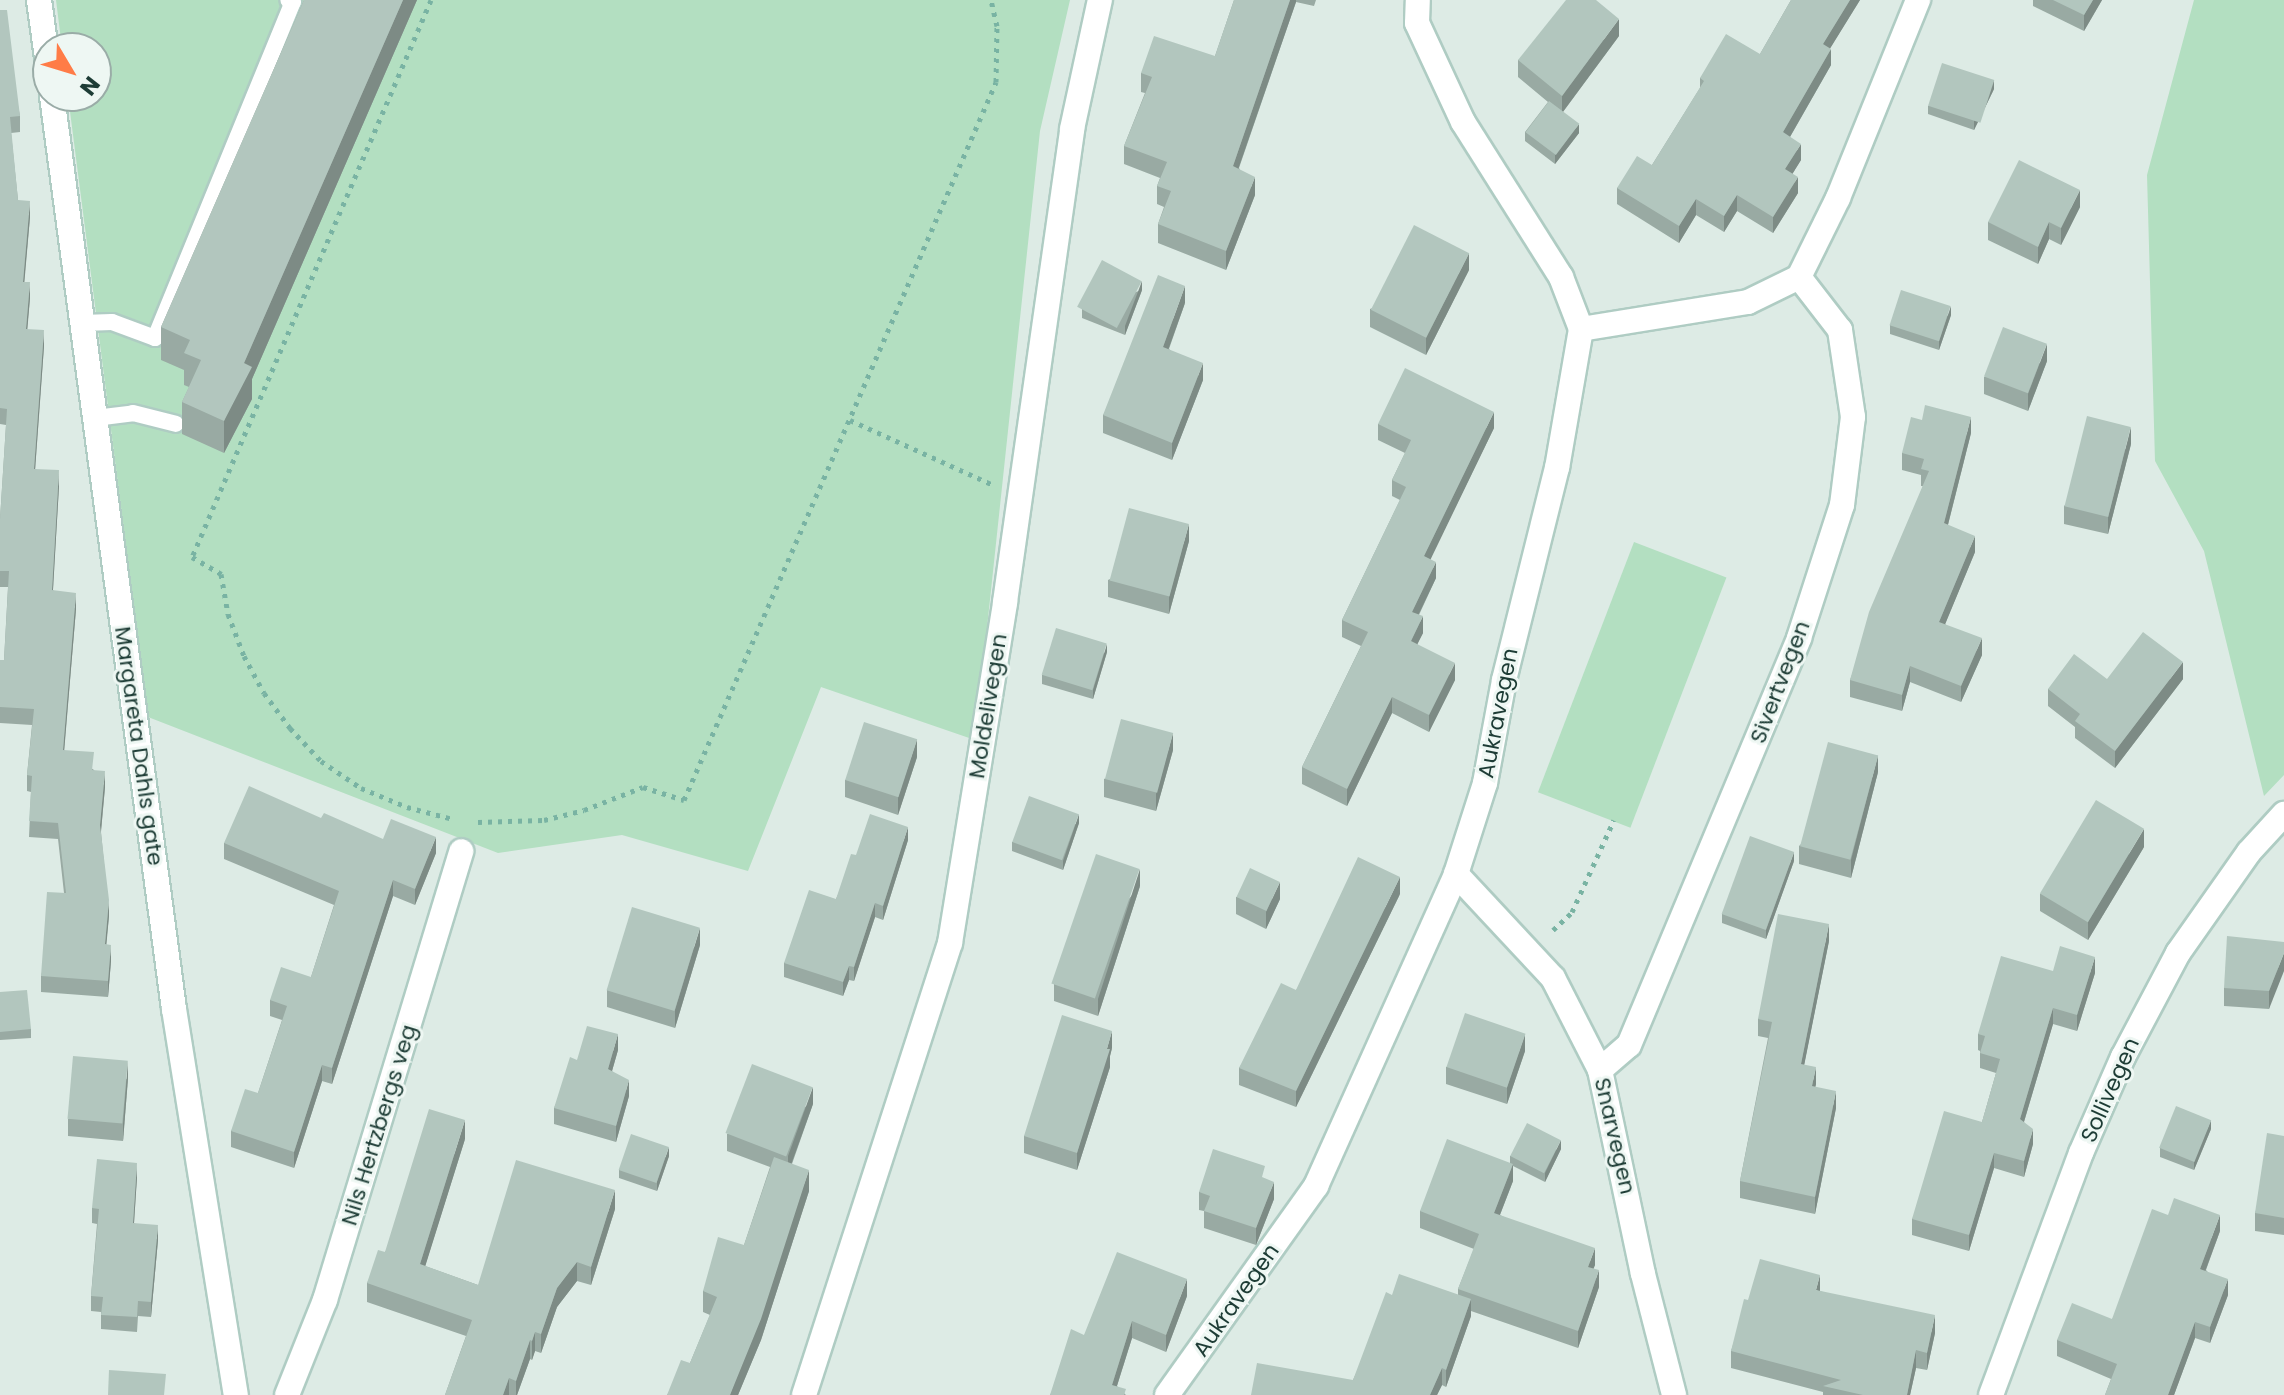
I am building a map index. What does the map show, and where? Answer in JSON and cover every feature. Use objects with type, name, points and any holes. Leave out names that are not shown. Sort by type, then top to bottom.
[{"type":"street","points":[[39,0],[43,32]]},
{"type":"street","name":"Moldelivegen","points":[[804,1395],[950,943],[1005,602],[1072,129],[1100,0]]},
{"type":"street","points":[[1418,0],[1417,23],[1463,122],[1561,277],[1581,329],[1748,302],[1799,277],[1838,198],[1918,0]]},
{"type":"street","name":"Margareta Dahls gate","points":[[54,112],[174,1009],[236,1395]]},
{"type":"street","name":"Sivertvegen","points":[[1600,1070],[1629,1045],[1635,1031],[1799,638],[1842,505],[1853,417],[1840,330],[1799,277]]},
{"type":"street","name":"Aukravegen","points":[[1167,1395],[1316,1186],[1456,874],[1485,783],[1504,680],[1557,468],[1581,329]]},
{"type":"street","name":"Sollivegen","points":[[1991,1395],[2081,1153],[2123,1057],[2178,953],[2249,852],[2284,814]]},
{"type":"street","name":"Nils Hertzbergs veg","points":[[287,1395],[325,1300],[461,851]]},
{"type":"street","name":"Snarvegen","points":[[1456,874],[1553,978],[1600,1070],[1643,1274],[1674,1395]]},
{"type":"lane","points":[[82,323],[112,322],[155,338],[293,2],[288,0]]},
{"type":"lane","points":[[95,418],[133,413],[176,424]]},
{"type":"path","points":[[431,0],[192,557],[221,574],[228,614],[244,656],[264,693],[290,728],[321,761],[361,788],[407,807],[461,820]]},
{"type":"path","points":[[472,821],[494,824],[544,820],[584,810],[643,787],[684,800],[996,82],[997,26],[991,0]]},
{"type":"path","points":[[850,420],[995,486]]},
{"type":"path","points":[[226,449],[237,454]]},
{"type":"path","points":[[1528,952],[1572,912],[1614,820]]},
{"type":"green space","points":[[56,0],[1070,0],[1040,131],[975,740],[821,687],[748,871],[622,835],[498,853],[148,717],[70,112],[112,112],[112,32],[60,32]]},
{"type":"green space","points":[[2194,0],[2284,0],[2284,775],[2264,796],[2204,551],[2155,461],[2147,175]]},
{"type":"green space","points":[[1634,542],[1726,577],[1630,828],[1538,792]]},
{"type":"building","points":[[304,0],[403,0],[244,363],[252,367],[224,421],[182,402],[201,360],[184,353],[190,340],[161,327]]},
{"type":"building","points":[[1234,0],[1290,0],[1233,166],[1255,177],[1226,251],[1158,224],[1171,191],[1157,186],[1167,162],[1124,146],[1152,77],[1141,73],[1154,36],[1215,56]]},
{"type":"building","points":[[1566,0],[1596,0],[1619,19],[1562,96],[1518,60]]},
{"type":"building","points":[[1791,0],[1850,0],[1823,44],[1831,49],[1783,132],[1801,144],[1785,169],[1798,177],[1773,217],[1737,195],[1724,216],[1696,199],[1679,226],[1617,188],[1637,156],[1652,165],[1704,81],[1700,78],[1726,34],[1760,54]]},
{"type":"building","points":[[2053,0],[2093,0],[2084,15]]},
{"type":"building","points":[[0,10],[7,10],[20,116],[10,117],[18,200],[30,201],[23,282],[30,282],[26,329],[44,330],[34,469],[59,470],[52,590],[76,593],[63,750],[94,752],[92,770],[105,771],[100,825],[109,900],[105,944],[111,945],[108,981],[41,976],[47,892],[66,893],[58,823],[29,821],[32,776],[27,775],[34,709],[0,707],[0,660],[4,660],[9,571],[0,571],[7,409],[0,408]]},
{"type":"building","points":[[1942,63],[1994,80],[1980,123],[1928,106]]},
{"type":"building","points":[[1549,101],[1579,124],[1556,155],[1526,132]]},
{"type":"building","points":[[2019,160],[2080,190],[2061,228],[2049,222],[2038,247],[1988,222]]},
{"type":"building","points":[[1414,225],[1469,253],[1426,338],[1371,310]]},
{"type":"building","points":[[1102,260],[1142,281],[1117,328],[1077,307]]},
{"type":"building","points":[[1158,275],[1185,286],[1163,347],[1203,363],[1172,443],[1103,415]]},
{"type":"building","points":[[1901,290],[1950,306],[1939,341],[1890,325]]},
{"type":"building","points":[[2003,327],[2047,344],[2028,393],[1984,376]]},
{"type":"building","points":[[1405,368],[1494,412],[1424,556],[1436,562],[1412,612],[1423,616],[1411,641],[1455,663],[1429,715],[1392,697],[1347,789],[1302,767],[1368,632],[1342,620],[1406,487],[1392,480],[1411,440],[1378,424]]},
{"type":"building","points":[[1925,405],[1971,417],[1944,523],[1975,536],[1939,622],[1982,638],[1961,686],[1910,666],[1902,695],[1850,680],[1869,612],[1929,471],[1921,469],[1924,459],[1902,453],[1911,417],[1922,420]]},
{"type":"building","points":[[2087,416],[2131,427],[2108,517],[2065,506]]},
{"type":"building","points":[[1129,508],[1189,524],[1169,596],[1110,580]]},
{"type":"building","points":[[1056,628],[1107,643],[1092,690],[1042,675]]},
{"type":"building","points":[[2143,632],[2183,662],[2115,751],[2075,721],[2080,714],[2048,689],[2074,654],[2107,679]]},
{"type":"building","points":[[1121,719],[1173,733],[1157,793],[1105,779]]},
{"type":"building","points":[[864,722],[917,739],[898,797],[845,780]]},
{"type":"building","points":[[1828,742],[1878,755],[1850,860],[1800,846]]},
{"type":"building","points":[[249,786],[321,818],[324,813],[383,839],[391,819],[436,837],[415,889],[393,880],[332,1068],[322,1065],[294,1152],[231,1131],[245,1089],[258,1093],[287,1006],[270,1000],[281,967],[311,977],[339,891],[224,843]]},
{"type":"building","points":[[1029,796],[1079,814],[1062,860],[1012,842]]},
{"type":"building","points":[[2096,800],[2144,829],[2088,922],[2040,893]]},
{"type":"building","points":[[870,814],[908,827],[883,906],[875,903],[854,967],[849,966],[843,982],[784,963],[809,890],[836,899],[851,854],[856,855]]},
{"type":"building","points":[[1750,836],[1794,852],[1766,930],[1722,914]]},
{"type":"building","points":[[1096,854],[1139,869],[1095,999],[1051,984]]},
{"type":"building","points":[[1358,857],[1400,877],[1296,1091],[1239,1068],[1281,983],[1296,990]]},
{"type":"building","points":[[1250,868],[1280,882],[1266,911],[1236,897]]},
{"type":"building","points":[[632,907],[700,928],[674,1011],[607,990]]},
{"type":"building","points":[[1778,914],[1829,924],[1801,1064],[1816,1067],[1812,1086],[1836,1091],[1815,1197],[1740,1181],[1772,1022],[1758,1019]]},
{"type":"building","points":[[2227,936],[2284,942],[2284,953],[2269,991],[2224,988]]},
{"type":"building","points":[[2060,946],[2095,957],[2077,1015],[2053,1008],[2020,1119],[2033,1129],[2024,1161],[1994,1153],[1969,1235],[1912,1219],[1944,1111],[1982,1122],[2000,1059],[1980,1053],[1985,1036],[1978,1034],[2001,956],[2053,971]]},
{"type":"building","points":[[27,990],[31,1029],[0,1032],[0,992]]},
{"type":"building","points":[[1465,1013],[1526,1034],[1507,1088],[1446,1067]]},
{"type":"building","points":[[1062,1015],[1112,1031],[1107,1049],[1110,1049],[1077,1153],[1024,1136]]},
{"type":"building","points":[[587,1026],[618,1034],[608,1069],[629,1080],[616,1126],[554,1108],[570,1057],[577,1060]]},
{"type":"building","points":[[73,1056],[128,1061],[122,1124],[68,1119]]},
{"type":"building","points":[[752,1064],[813,1087],[786,1156],[725,1133]]},
{"type":"building","points":[[2176,1106],[2211,1120],[2194,1162],[2159,1148]]},
{"type":"building","points":[[429,1109],[465,1120],[420,1264],[478,1285],[516,1160],[615,1190],[591,1267],[577,1262],[557,1288],[541,1334],[535,1332],[530,1340],[516,1381],[509,1378],[503,1395],[445,1395],[472,1320],[367,1283],[378,1250],[385,1252]]},
{"type":"building","points":[[1527,1123],[1561,1140],[1544,1173],[1510,1156]]},
{"type":"building","points":[[2267,1133],[2284,1136],[2284,1218],[2255,1213]]},
{"type":"building","points":[[631,1134],[669,1147],[656,1183],[619,1170]]},
{"type":"building","points":[[1447,1139],[1513,1164],[1494,1213],[1595,1248],[1588,1267],[1599,1270],[1578,1331],[1458,1289],[1479,1234],[1420,1211]]},
{"type":"building","points":[[1213,1149],[1265,1166],[1262,1177],[1274,1182],[1256,1228],[1204,1211],[1210,1196],[1199,1192]]},
{"type":"building","points":[[774,1157],[809,1170],[761,1319],[730,1395],[667,1395],[681,1360],[690,1363],[717,1297],[703,1291],[718,1237],[744,1245]]},
{"type":"building","points":[[97,1159],[137,1163],[133,1223],[158,1225],[151,1302],[138,1301],[137,1317],[101,1315],[103,1297],[91,1296],[99,1209],[92,1208]]},
{"type":"building","points":[[2174,1198],[2220,1215],[2200,1269],[2228,1279],[2210,1327],[2195,1322],[2168,1395],[2105,1395],[2117,1364],[2057,1340],[2072,1303],[2112,1319],[2152,1209],[2168,1215]]},
{"type":"building","points":[[1117,1252],[1187,1279],[1166,1335],[1132,1321],[1112,1385],[1126,1389],[1124,1395],[1050,1395],[1071,1329],[1084,1335]]},
{"type":"building","points":[[1760,1259],[1820,1275],[1816,1290],[1935,1315],[1927,1353],[1916,1350],[1907,1395],[1863,1395],[1823,1386],[1841,1380],[1731,1351],[1744,1299],[1748,1300]]},
{"type":"building","points":[[1399,1274],[1471,1299],[1446,1370],[1442,1368],[1430,1395],[1251,1395],[1257,1363],[1353,1380],[1386,1292],[1392,1295]]},
{"type":"building","points":[[109,1370],[166,1374],[164,1395],[108,1395]]}]
